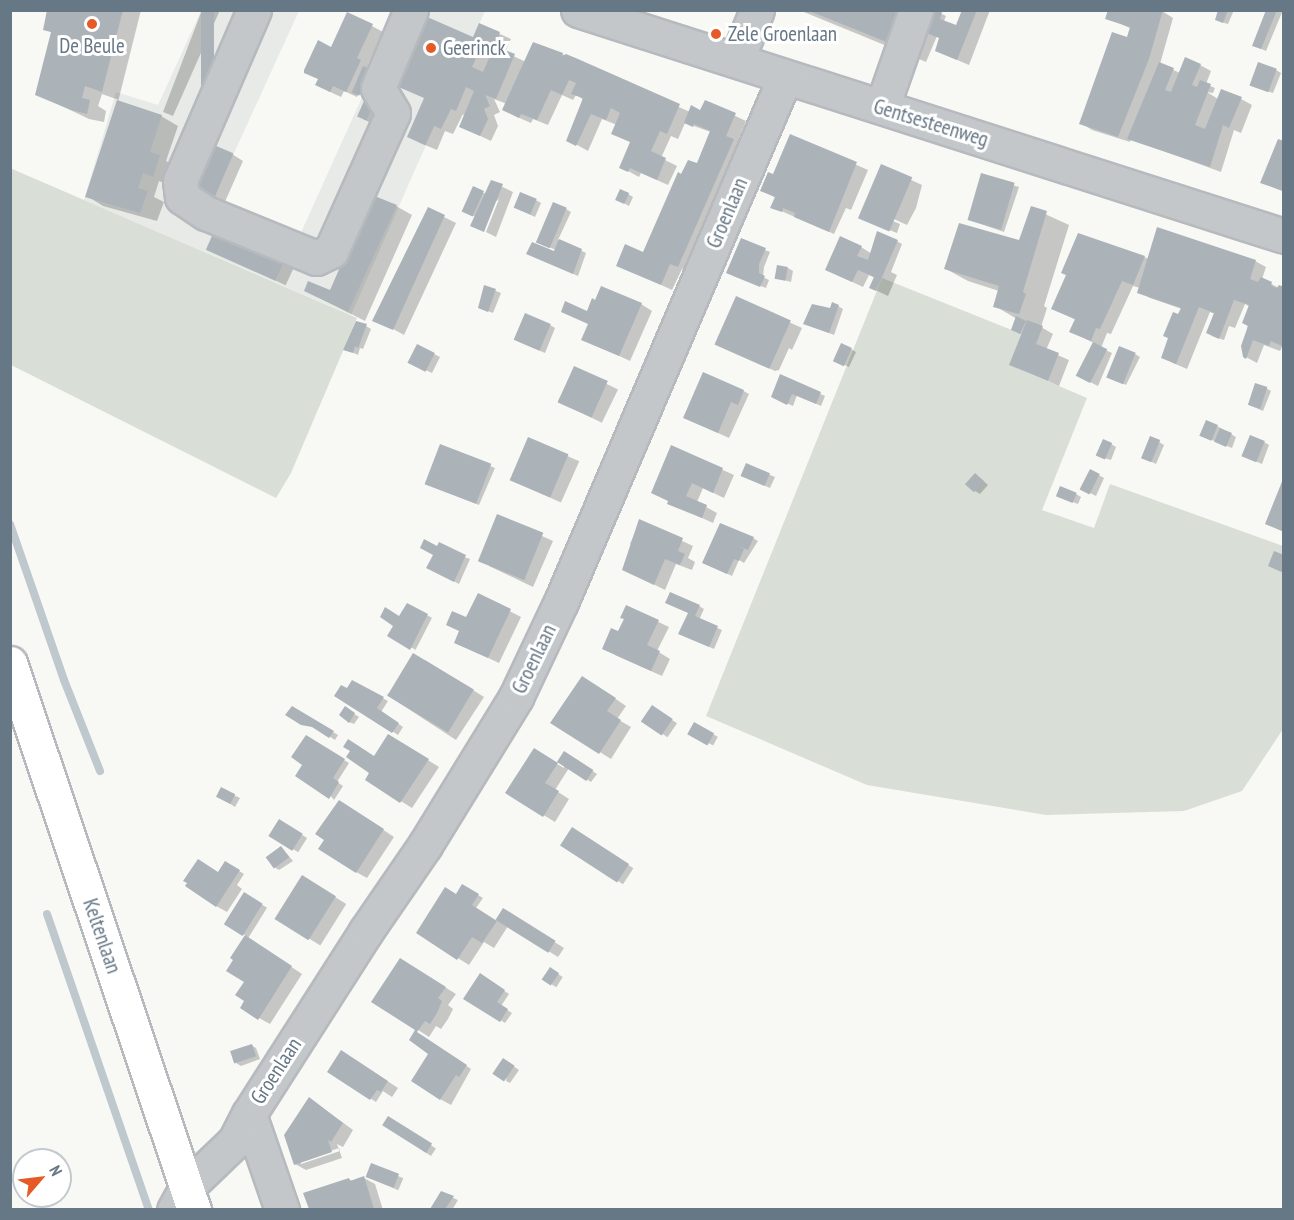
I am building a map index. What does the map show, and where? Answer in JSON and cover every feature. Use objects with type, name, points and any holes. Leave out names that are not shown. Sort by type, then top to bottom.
[{"type":"main road","name":"Keltenlaan","points":[[10,663],[185,1202]]},
{"type":"street","points":[[254,10],[180,181],[182,197],[206,213],[316,258],[331,251],[393,113],[378,88],[411,10]]},
{"type":"street","name":"Gentsesteenweg","points":[[578,10],[737,59],[785,77],[1284,236]]},
{"type":"street","points":[[737,59],[757,10]]},
{"type":"street","points":[[882,107],[916,10]]},
{"type":"street","name":"Groenlaan","points":[[185,1202],[235,1141],[249,1114],[366,931],[425,845],[516,697],[561,602],[785,77]]},
{"type":"street","points":[[249,1114],[282,1209]]},
{"type":"shaded area","points":[[201,11],[299,11],[213,199],[299,237],[401,11],[485,11],[351,315],[84,200],[116,92],[158,105]]},
{"type":"shaded area","points":[[10,168],[357,318],[291,473],[276,498],[11,365]]},
{"type":"shaded area","points":[[882,278],[1022,334],[1010,365],[1087,398],[1042,510],[1094,528],[1110,484],[1283,546],[1283,729],[1242,791],[1184,811],[1046,815],[867,785],[706,716]]},
{"type":"building","points":[[47,10],[123,10],[102,92],[85,86],[82,98],[90,100],[87,114],[35,95],[51,32],[43,30]]},
{"type":"building","points":[[201,10],[214,10],[214,120],[201,120]]},
{"type":"building","points":[[807,10],[908,10],[894,45]]},
{"type":"building","points":[[929,10],[942,12],[940,19],[956,25],[962,10],[977,10],[957,60],[935,51],[939,38],[921,31]]},
{"type":"building","points":[[1108,10],[1163,10],[1149,59],[1118,137],[1079,124],[1112,32],[1127,37],[1130,27],[1105,19]]},
{"type":"building","points":[[1218,10],[1228,10],[1223,23],[1215,20]]},
{"type":"building","points":[[1266,10],[1277,10],[1261,49],[1252,46]]},
{"type":"building","points":[[347,12],[373,24],[357,58],[361,60],[346,92],[333,86],[330,92],[315,85],[318,79],[304,73],[304,70],[318,40],[331,47]]},
{"type":"building","points":[[425,16],[473,37],[479,23],[500,32],[495,46],[515,54],[496,99],[485,95],[490,106],[484,109],[488,119],[480,136],[459,127],[474,91],[466,87],[456,111],[451,109],[441,129],[434,126],[425,145],[407,137],[424,98],[394,85]],"holes":[[[482,53],[490,56],[483,72],[472,67],[477,56],[480,57]]]},
{"type":"building","points":[[533,42],[563,53],[562,56],[566,54],[578,59],[680,104],[667,134],[660,131],[651,151],[666,158],[657,180],[630,168],[628,172],[619,168],[630,142],[611,134],[620,113],[611,108],[606,120],[591,114],[576,146],[566,141],[583,98],[571,94],[576,83],[569,80],[562,95],[551,90],[537,120],[521,114],[519,118],[502,110]]},
{"type":"building","points":[[1185,57],[1201,64],[1192,85],[1197,87],[1200,80],[1211,84],[1195,125],[1205,129],[1221,89],[1242,97],[1229,128],[1223,125],[1210,167],[1127,139],[1159,62],[1174,68],[1165,90],[1171,92]]},
{"type":"building","points":[[1258,62],[1277,69],[1268,92],[1249,85]]},
{"type":"building","points":[[363,66],[370,69],[359,96],[352,93]]},
{"type":"building","points":[[117,100],[162,115],[150,152],[160,155],[153,177],[143,173],[138,188],[148,191],[140,213],[85,197]]},
{"type":"building","points":[[705,100],[736,113],[726,136],[734,139],[678,267],[670,264],[661,285],[616,266],[625,244],[643,252],[678,172],[681,174],[688,160],[697,163],[710,131],[694,124],[693,127],[684,123],[691,105],[700,110]]},
{"type":"building","points":[[364,101],[373,105],[366,121],[357,117]]},
{"type":"building","points":[[790,134],[857,162],[829,232],[794,217],[795,213],[783,208],[782,212],[770,208],[775,197],[760,191],[768,172],[773,174]]},
{"type":"building","points":[[1278,139],[1284,141],[1284,191],[1260,183]]},
{"type":"building","points":[[214,145],[233,153],[214,199],[194,191]]},
{"type":"building","points":[[881,164],[912,177],[889,232],[858,218]]},
{"type":"building","points":[[981,173],[1015,183],[1001,230],[967,220]]},
{"type":"building","points":[[491,180],[503,184],[484,232],[470,226]]},
{"type":"building","points":[[473,186],[484,191],[473,216],[462,212]]},
{"type":"building","points":[[620,189],[629,193],[624,204],[615,200]]},
{"type":"building","points":[[520,192],[537,199],[530,215],[514,208]]},
{"type":"building","points":[[372,195],[397,205],[348,312],[304,291],[308,281],[330,290]]},
{"type":"building","points":[[553,202],[567,208],[550,248],[536,243]]},
{"type":"building","points":[[1031,206],[1047,211],[1023,292],[1026,294],[1019,314],[993,307],[999,286],[944,269],[959,223],[1019,240]]},
{"type":"building","points":[[428,207],[445,215],[393,330],[372,321]]},
{"type":"building","points":[[216,227],[285,258],[275,281],[206,250]]},
{"type":"building","points":[[1157,227],[1256,260],[1250,279],[1258,282],[1261,277],[1272,282],[1271,285],[1274,287],[1277,288],[1279,285],[1284,287],[1284,347],[1271,341],[1269,346],[1253,340],[1246,359],[1243,357],[1241,346],[1248,326],[1242,323],[1249,305],[1234,300],[1219,339],[1206,333],[1214,313],[1199,307],[1176,364],[1161,358],[1168,338],[1163,336],[1173,312],[1178,314],[1181,308],[1137,293]]},
{"type":"building","points":[[877,231],[898,240],[876,291],[869,288],[874,277],[858,270],[852,282],[825,270],[840,236],[862,246],[857,256],[868,260]]},
{"type":"building","points":[[1078,233],[1145,256],[1133,285],[1122,281],[1100,329],[1096,328],[1091,341],[1069,332],[1075,319],[1051,309],[1066,275],[1061,273]]},
{"type":"building","points":[[741,238],[766,248],[759,264],[759,273],[765,276],[760,287],[726,273]]},
{"type":"building","points":[[559,239],[582,249],[573,274],[526,254],[532,242],[554,251]]},
{"type":"building","points":[[777,265],[788,267],[785,281],[775,279]]},
{"type":"building","points":[[484,285],[496,289],[488,312],[478,308]]},
{"type":"building","points":[[601,286],[642,303],[619,356],[581,340],[588,324],[561,312],[565,301],[587,311],[592,298],[595,300]]},
{"type":"building","points":[[736,296],[791,320],[769,369],[714,344]]},
{"type":"building","points":[[832,302],[839,305],[829,333],[803,324],[812,304],[830,308]]},
{"type":"building","points":[[525,313],[551,324],[539,351],[514,340]]},
{"type":"building","points":[[1016,316],[1026,321],[1020,334],[1011,330]]},
{"type":"building","points":[[1027,320],[1043,326],[1036,344],[1059,353],[1048,381],[1009,365]]},
{"type":"building","points":[[356,321],[367,324],[358,348],[355,346],[353,353],[343,350]]},
{"type":"building","points":[[1093,342],[1107,349],[1090,383],[1076,376]]},
{"type":"building","points":[[841,343],[852,348],[844,366],[833,361]]},
{"type":"building","points":[[417,344],[435,353],[425,372],[407,363]]},
{"type":"building","points":[[1119,346],[1136,353],[1123,384],[1106,378]]},
{"type":"building","points":[[574,366],[608,381],[592,418],[558,403]]},
{"type":"building","points":[[703,372],[744,390],[738,405],[731,402],[718,433],[683,418]]},
{"type":"building","points":[[780,374],[821,392],[816,404],[792,394],[787,405],[771,397]]},
{"type":"building","points":[[1255,383],[1267,387],[1260,409],[1248,405]]},
{"type":"building","points":[[1206,420],[1218,425],[1211,441],[1199,436]]},
{"type":"building","points":[[1220,428],[1232,433],[1226,447],[1214,442]]},
{"type":"building","points":[[1250,435],[1265,441],[1256,462],[1241,456]]},
{"type":"building","points":[[1150,436],[1160,440],[1151,462],[1141,458]]},
{"type":"building","points":[[528,437],[569,454],[550,497],[510,480]]},
{"type":"building","points":[[1103,439],[1112,443],[1105,460],[1096,455]]},
{"type":"building","points":[[440,444],[491,464],[476,504],[425,484]]},
{"type":"building","points":[[671,445],[723,468],[713,493],[692,483],[686,496],[707,505],[702,518],[667,504],[668,501],[651,493]]},
{"type":"building","points":[[746,463],[770,473],[764,486],[741,476]]},
{"type":"building","points":[[1090,469],[1100,474],[1089,494],[1080,489]]},
{"type":"building","points":[[975,473],[984,481],[974,492],[965,484]]},
{"type":"building","points":[[1284,479],[1284,532],[1265,524]]},
{"type":"building","points":[[1060,486],[1077,493],[1073,503],[1056,496]]},
{"type":"building","points":[[497,514],[543,533],[524,580],[478,561]]},
{"type":"building","points":[[639,519],[683,538],[678,551],[685,554],[680,565],[665,559],[654,585],[622,570]]},
{"type":"building","points":[[720,523],[754,537],[748,550],[738,546],[744,549],[739,561],[734,559],[727,574],[702,563]]},
{"type":"building","points":[[424,539],[437,546],[439,542],[466,555],[454,582],[426,568],[433,555],[420,548]]},
{"type":"building","points":[[1274,551],[1284,555],[1284,573],[1268,566]]},
{"type":"building","points":[[670,592],[700,605],[695,616],[718,626],[709,647],[678,634],[688,613],[665,603]]},
{"type":"building","points":[[478,593],[511,609],[488,658],[454,643],[459,631],[446,625],[452,611],[466,617]]},
{"type":"building","points":[[407,603],[428,614],[410,650],[387,636],[393,626],[380,617],[385,607],[399,616]]},
{"type":"building","points":[[626,605],[659,620],[647,645],[660,651],[651,671],[602,649],[611,628],[618,631],[624,619],[620,618]]},
{"type":"building","points":[[413,653],[474,690],[448,732],[387,696]]},
{"type":"building","points":[[582,676],[616,698],[607,711],[621,720],[599,754],[550,723]]},
{"type":"building","points":[[352,680],[384,697],[377,708],[399,723],[392,733],[334,696],[341,685],[347,688]]},
{"type":"building","points":[[652,705],[673,719],[662,736],[641,722]]},
{"type":"building","points":[[292,706],[334,731],[329,738],[312,727],[301,725],[285,715]]},
{"type":"building","points":[[345,706],[355,713],[349,723],[339,715]]},
{"type":"building","points":[[694,722],[714,733],[707,745],[687,734]]},
{"type":"building","points":[[388,734],[429,759],[400,803],[365,780],[369,773],[346,757],[350,751],[343,747],[348,739],[374,756]]},
{"type":"building","points":[[306,735],[345,759],[333,778],[339,782],[329,799],[295,776],[302,765],[291,757]]},
{"type":"building","points":[[534,748],[558,763],[545,783],[559,791],[543,817],[505,793]]},
{"type":"building","points":[[564,751],[593,770],[586,781],[557,762]]},
{"type":"building","points":[[221,787],[235,794],[230,804],[216,797]]},
{"type":"building","points":[[339,800],[384,829],[356,873],[318,849],[324,840],[315,834]]},
{"type":"building","points":[[279,819],[303,834],[292,851],[268,836]]},
{"type":"building","points":[[572,827],[629,864],[617,882],[560,845]]},
{"type":"building","points":[[281,846],[289,857],[274,868],[266,857]]},
{"type":"building","points":[[198,859],[218,872],[225,861],[240,870],[216,907],[185,886],[187,883],[183,881]]},
{"type":"building","points":[[302,875],[336,896],[308,940],[274,919]]},
{"type":"building","points":[[462,884],[479,894],[472,905],[497,921],[482,943],[472,937],[457,960],[416,933],[445,887],[456,894]]},
{"type":"building","points":[[244,892],[263,904],[243,936],[224,924]]},
{"type":"building","points":[[503,908],[556,941],[548,953],[496,920]]},
{"type":"building","points":[[245,935],[292,966],[258,1020],[240,1008],[244,1001],[235,995],[244,982],[226,971],[233,960],[230,958]]},
{"type":"building","points":[[400,958],[446,987],[438,998],[442,1001],[430,1024],[425,1021],[417,1032],[467,1065],[459,1077],[456,1075],[440,1100],[411,1081],[428,1054],[409,1040],[415,1030],[371,1002]]},
{"type":"building","points":[[550,967],[559,973],[551,986],[542,979]]},
{"type":"building","points":[[480,973],[505,990],[497,1002],[508,1009],[500,1022],[463,999]]},
{"type":"building","points":[[252,1044],[256,1056],[234,1063],[230,1051]]},
{"type":"building","points":[[341,1050],[388,1081],[381,1092],[377,1090],[370,1100],[327,1072]]},
{"type":"building","points":[[503,1058],[515,1066],[504,1082],[492,1074]]},
{"type":"building","points":[[309,1097],[343,1123],[331,1142],[328,1140],[332,1152],[294,1165],[284,1135]]},
{"type":"building","points":[[388,1116],[432,1144],[426,1153],[382,1125]]},
{"type":"building","points":[[371,1163],[399,1174],[394,1188],[366,1177]]},
{"type":"building","points":[[364,1176],[374,1209],[309,1209],[303,1193],[349,1178],[350,1181]]},
{"type":"building","points":[[441,1191],[454,1196],[445,1209],[430,1209]]},
{"type":"waterway","points":[[10,524],[64,680],[100,771]]},
{"type":"waterway","points":[[47,914],[149,1210]]},
{"type":"place","name":"De Beule","points":[[92,24]]},
{"type":"place","name":"Zele Groenlaan","points":[[716,34]]},
{"type":"place","name":"Geerinck","points":[[431,48]]}]
